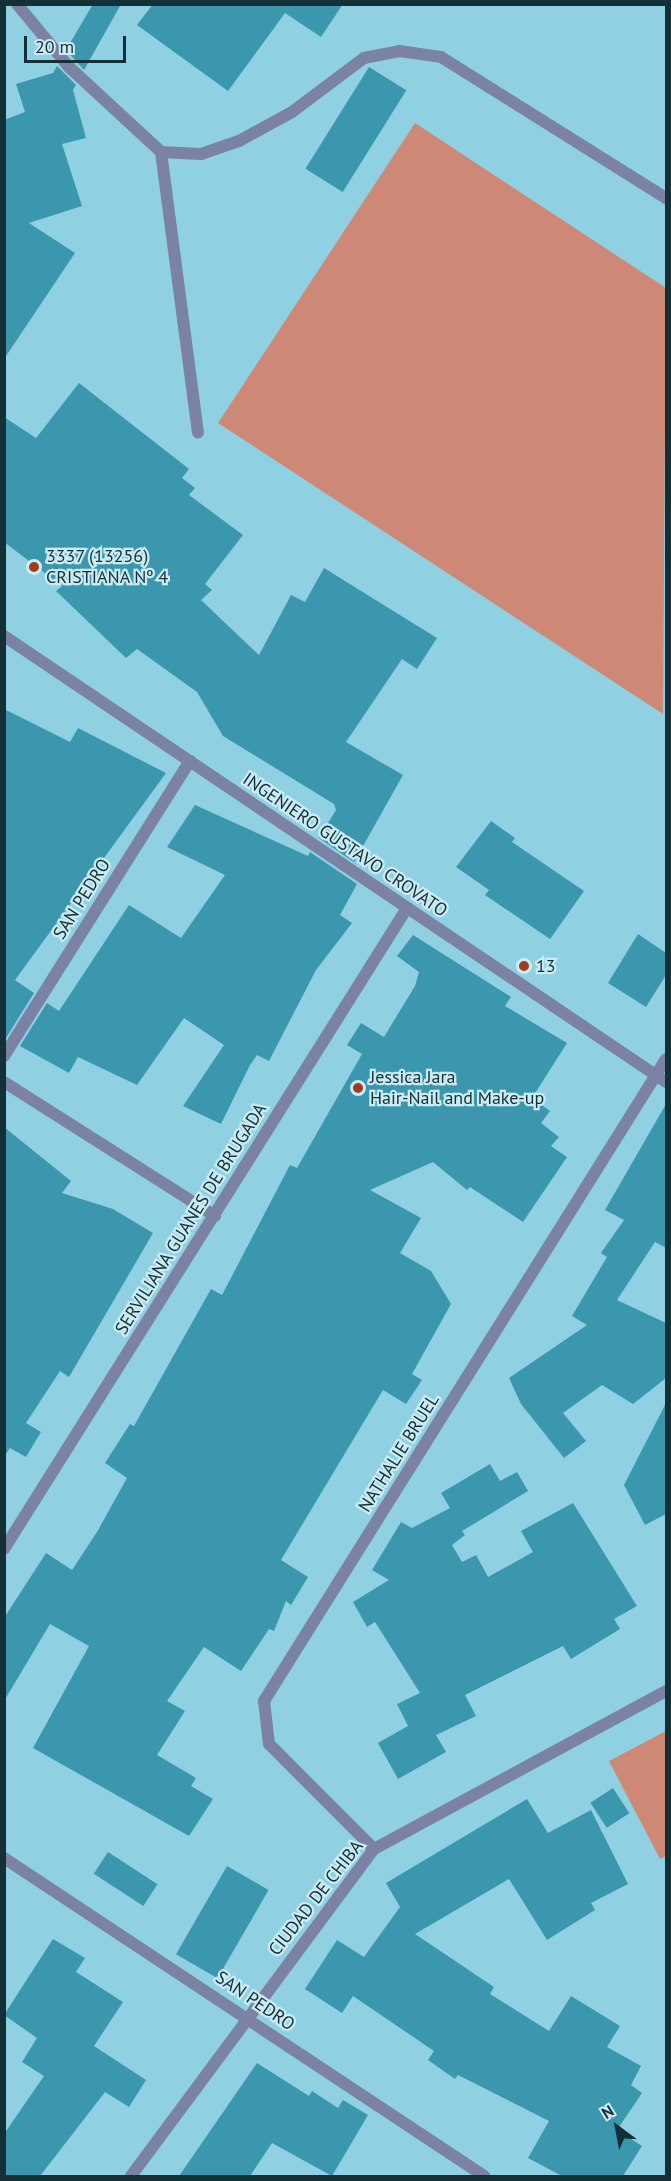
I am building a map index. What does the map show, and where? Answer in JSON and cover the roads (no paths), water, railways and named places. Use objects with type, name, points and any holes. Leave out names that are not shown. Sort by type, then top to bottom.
[{"type":"street","points":[[17,4],[69,67],[161,152],[198,433]]},
{"type":"street","points":[[161,152],[201,154],[239,141],[292,112],[364,58],[399,51],[441,57],[666,198]]},
{"type":"street","name":"INGENIERO GUSTAVO CROVATO","points":[[4,636],[661,1079]]},
{"type":"street","name":"SAN PEDRO","points":[[4,1056],[190,761]]},
{"type":"street","name":"SERVILIANA GUANES DE BRUGADA","points":[[4,1549],[407,908]]},
{"type":"street","name":"NATHALIE BRUEL","points":[[374,1850],[269,1744],[264,1701],[661,1079],[666,1059]]},
{"type":"street","points":[[4,1082],[215,1216]]},
{"type":"street","name":"CIUDAD DE CHIBA","points":[[131,2176],[247,2017],[374,1850],[666,1691]]},
{"type":"street","name":"SAN PEDRO","points":[[4,1858],[484,2176]]},
{"type":"place","name":"3337 (13256) CRISTIANA Nº 4","points":[[34,567]]},
{"type":"place","name":"13","points":[[524,966]]},
{"type":"place","name":"Jessica Jara Hair-Nail and Make-up","points":[[358,1088]]}]
